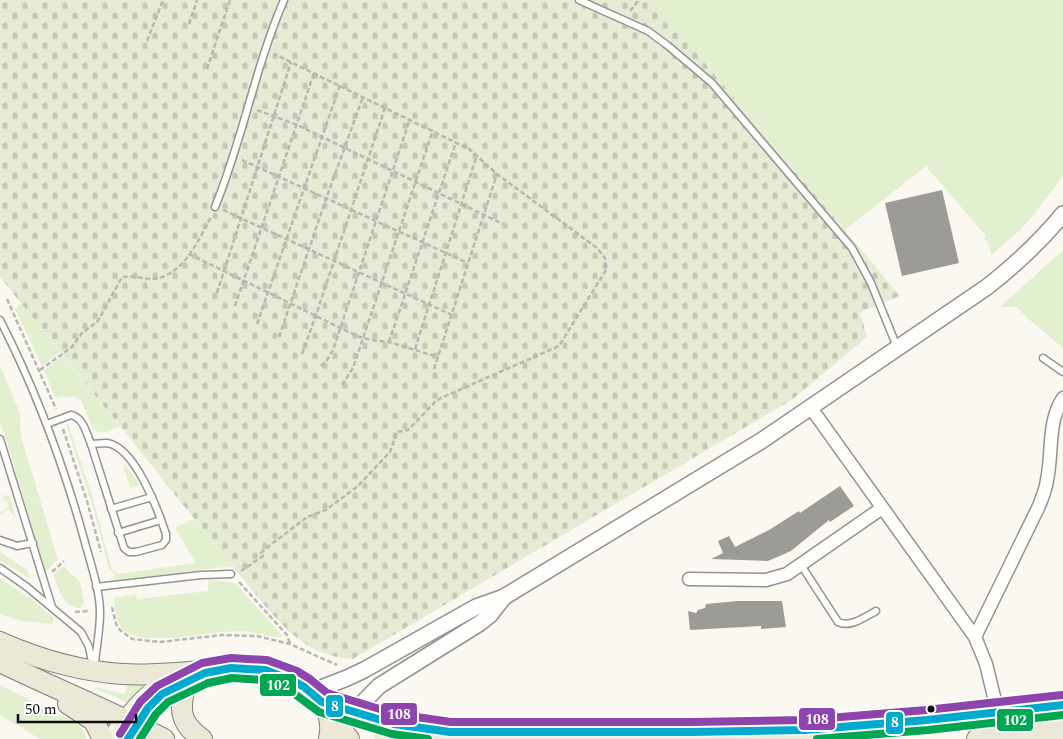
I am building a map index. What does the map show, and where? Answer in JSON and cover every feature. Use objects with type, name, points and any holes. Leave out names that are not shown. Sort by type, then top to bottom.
[{"type":"main road","points":[[0,642],[27,654],[58,664],[94,671],[152,674],[198,673],[240,668],[265,670],[292,680],[330,721],[354,712],[412,727],[468,733],[785,731],[860,727],[1063,705]]},
{"type":"main road","points":[[0,662],[164,739]]},
{"type":"main road","points":[[112,739],[162,694],[198,673]]},
{"type":"main road","points":[[198,673],[185,690],[181,707],[186,724],[191,731],[202,739]]},
{"type":"main road","points":[[49,686],[62,701],[94,722],[103,739]]},
{"type":"main road","points":[[132,723],[194,739]]},
{"type":"main road","points":[[977,739],[1035,736],[1063,730]]},
{"type":"street","points":[[330,721],[364,670],[476,607],[504,597],[705,476],[810,408],[965,303],[1010,269],[1038,243],[1063,214]]},
{"type":"street","points":[[974,637],[1042,500],[1048,479],[1052,425],[1063,398]]},
{"type":"street","points":[[810,408],[974,637],[986,664],[998,712]]},
{"type":"street","points":[[689,579],[766,580],[787,574],[882,508]]},
{"type":"street","points":[[330,721],[354,712],[379,686],[480,623],[490,615],[504,597]]},
{"type":"lane","points":[[216,207],[273,26],[284,0]]},
{"type":"lane","points":[[579,0],[623,19],[656,37],[708,78],[844,238],[866,271],[898,348]]},
{"type":"lane","points":[[0,320],[47,424],[74,504],[96,587],[100,612],[94,671]]},
{"type":"lane","points":[[1043,358],[1063,372]]},
{"type":"lane","points":[[47,424],[71,415],[81,420],[91,444],[124,548],[129,552],[162,545],[167,538],[152,498],[137,470],[117,446],[107,443],[91,444]]},
{"type":"lane","points":[[0,439],[52,607]]},
{"type":"lane","points":[[111,509],[152,498]]},
{"type":"lane","points":[[118,532],[161,520]]},
{"type":"lane","points":[[0,540],[16,546],[33,543]]},
{"type":"lane","points":[[801,565],[838,622],[846,625],[851,624],[876,611]]},
{"type":"lane","points":[[0,568],[52,607],[81,632],[89,647],[94,671]]},
{"type":"lane","points":[[96,587],[211,574],[232,574]]},
{"type":"path","points":[[147,41],[163,0]]},
{"type":"path","points":[[189,24],[197,0]]},
{"type":"path","points":[[207,69],[230,0]]},
{"type":"path","points":[[623,19],[639,0]]},
{"type":"path","points":[[266,50],[433,130],[478,155],[497,174],[598,248],[605,258],[606,270],[562,343],[555,348],[438,400],[408,430],[397,432],[390,452],[358,486],[326,510],[307,517],[264,550],[261,553],[263,557],[258,558],[239,572],[232,574],[287,635],[290,644]]},
{"type":"path","points":[[216,293],[291,62]]},
{"type":"path","points":[[235,306],[314,73]]},
{"type":"path","points":[[257,324],[340,85]]},
{"type":"path","points":[[280,337],[326,199],[363,97]]},
{"type":"path","points":[[248,107],[297,125],[503,224]]},
{"type":"path","points":[[302,354],[386,108]]},
{"type":"path","points":[[321,366],[331,355],[410,119]]},
{"type":"path","points":[[342,384],[352,368],[363,338],[433,130]]},
{"type":"path","points":[[389,342],[456,142]]},
{"type":"path","points":[[415,349],[478,155]]},
{"type":"path","points":[[233,156],[468,264]]},
{"type":"path","points":[[434,369],[497,174]]},
{"type":"path","points":[[40,370],[72,347],[82,333],[98,321],[122,277],[148,279],[165,276],[178,268],[189,254],[216,207],[452,315]]},
{"type":"path","points":[[189,254],[363,338],[389,342],[438,357]]},
{"type":"path","points":[[50,576],[64,561]]},
{"type":"path","points":[[71,610],[76,613],[88,611]]},
{"type":"green space","points":[[0,0],[652,0],[900,296],[860,312],[867,337],[793,399],[353,659],[334,656],[316,650],[301,641],[274,616],[0,277]]},
{"type":"green space","points":[[652,0],[1063,0],[1063,176],[1019,231],[991,255],[989,245],[984,238],[986,236],[926,166],[845,230]]},
{"type":"green space","points":[[1063,250],[1063,348],[1016,307],[1000,307]]},
{"type":"green space","points":[[21,303],[60,352],[42,366],[15,309]]},
{"type":"green space","points":[[63,356],[120,427],[106,431],[96,431],[93,429],[81,400],[72,396],[55,398],[44,370]]},
{"type":"green space","points":[[0,365],[20,414],[21,436],[58,560],[45,572],[0,422]]},
{"type":"green space","points":[[66,424],[68,424],[92,495],[112,570],[118,574],[196,563],[175,528],[194,519],[233,566],[120,580],[113,579],[116,575],[109,569],[95,514]]},
{"type":"green space","points":[[122,461],[140,485],[130,488]]},
{"type":"green space","points":[[7,495],[11,498],[15,518],[8,509],[0,515],[9,506],[5,500],[2,501],[3,496]]},
{"type":"green space","points":[[0,552],[27,570],[30,579],[0,560]]},
{"type":"green space","points":[[63,566],[80,582],[84,602],[80,608],[69,605],[62,596],[53,575]]},
{"type":"green space","points":[[0,578],[30,598],[54,618],[53,624],[21,621],[0,614]]},
{"type":"green space","points":[[208,579],[235,583],[283,636],[274,637],[247,631],[229,631],[178,637],[145,638],[131,634],[122,628],[118,621],[114,598],[136,594],[137,599],[208,591]]},
{"type":"green space","points":[[151,681],[130,703],[95,689],[96,687],[124,694],[128,684]]},
{"type":"green space","points":[[0,685],[76,723],[84,731],[86,739],[40,739],[0,715]]},
{"type":"green space","points":[[373,729],[401,739],[375,739]]},
{"type":"building","points":[[942,190],[959,263],[902,276],[885,203]]},
{"type":"building","points":[[840,486],[854,506],[830,522],[829,520],[791,551],[768,561],[711,559],[723,553],[718,541],[729,536],[735,547],[769,530],[799,511],[800,513]]},
{"type":"building","points":[[738,601],[782,601],[786,627],[761,629],[761,626],[690,630],[688,611],[696,613],[698,610],[705,608],[706,604]]},
{"type":"transit line","name":"108","points":[[120,734],[140,702],[157,686],[202,663],[231,658],[267,660],[297,671],[327,693],[396,714],[451,722],[804,720],[926,710],[1062,695]]},
{"type":"transit line","name":"8","points":[[128,739],[148,708],[162,694],[205,673],[231,668],[265,670],[292,680],[322,702],[394,724],[450,732],[804,730],[927,720],[1063,705]]},
{"type":"transit line","name":"102","points":[[140,739],[156,714],[168,702],[208,683],[232,678],[263,680],[288,689],[319,712],[392,734],[428,739]]},
{"type":"transit line","name":"102","points":[[817,739],[928,730],[1063,715]]}]
